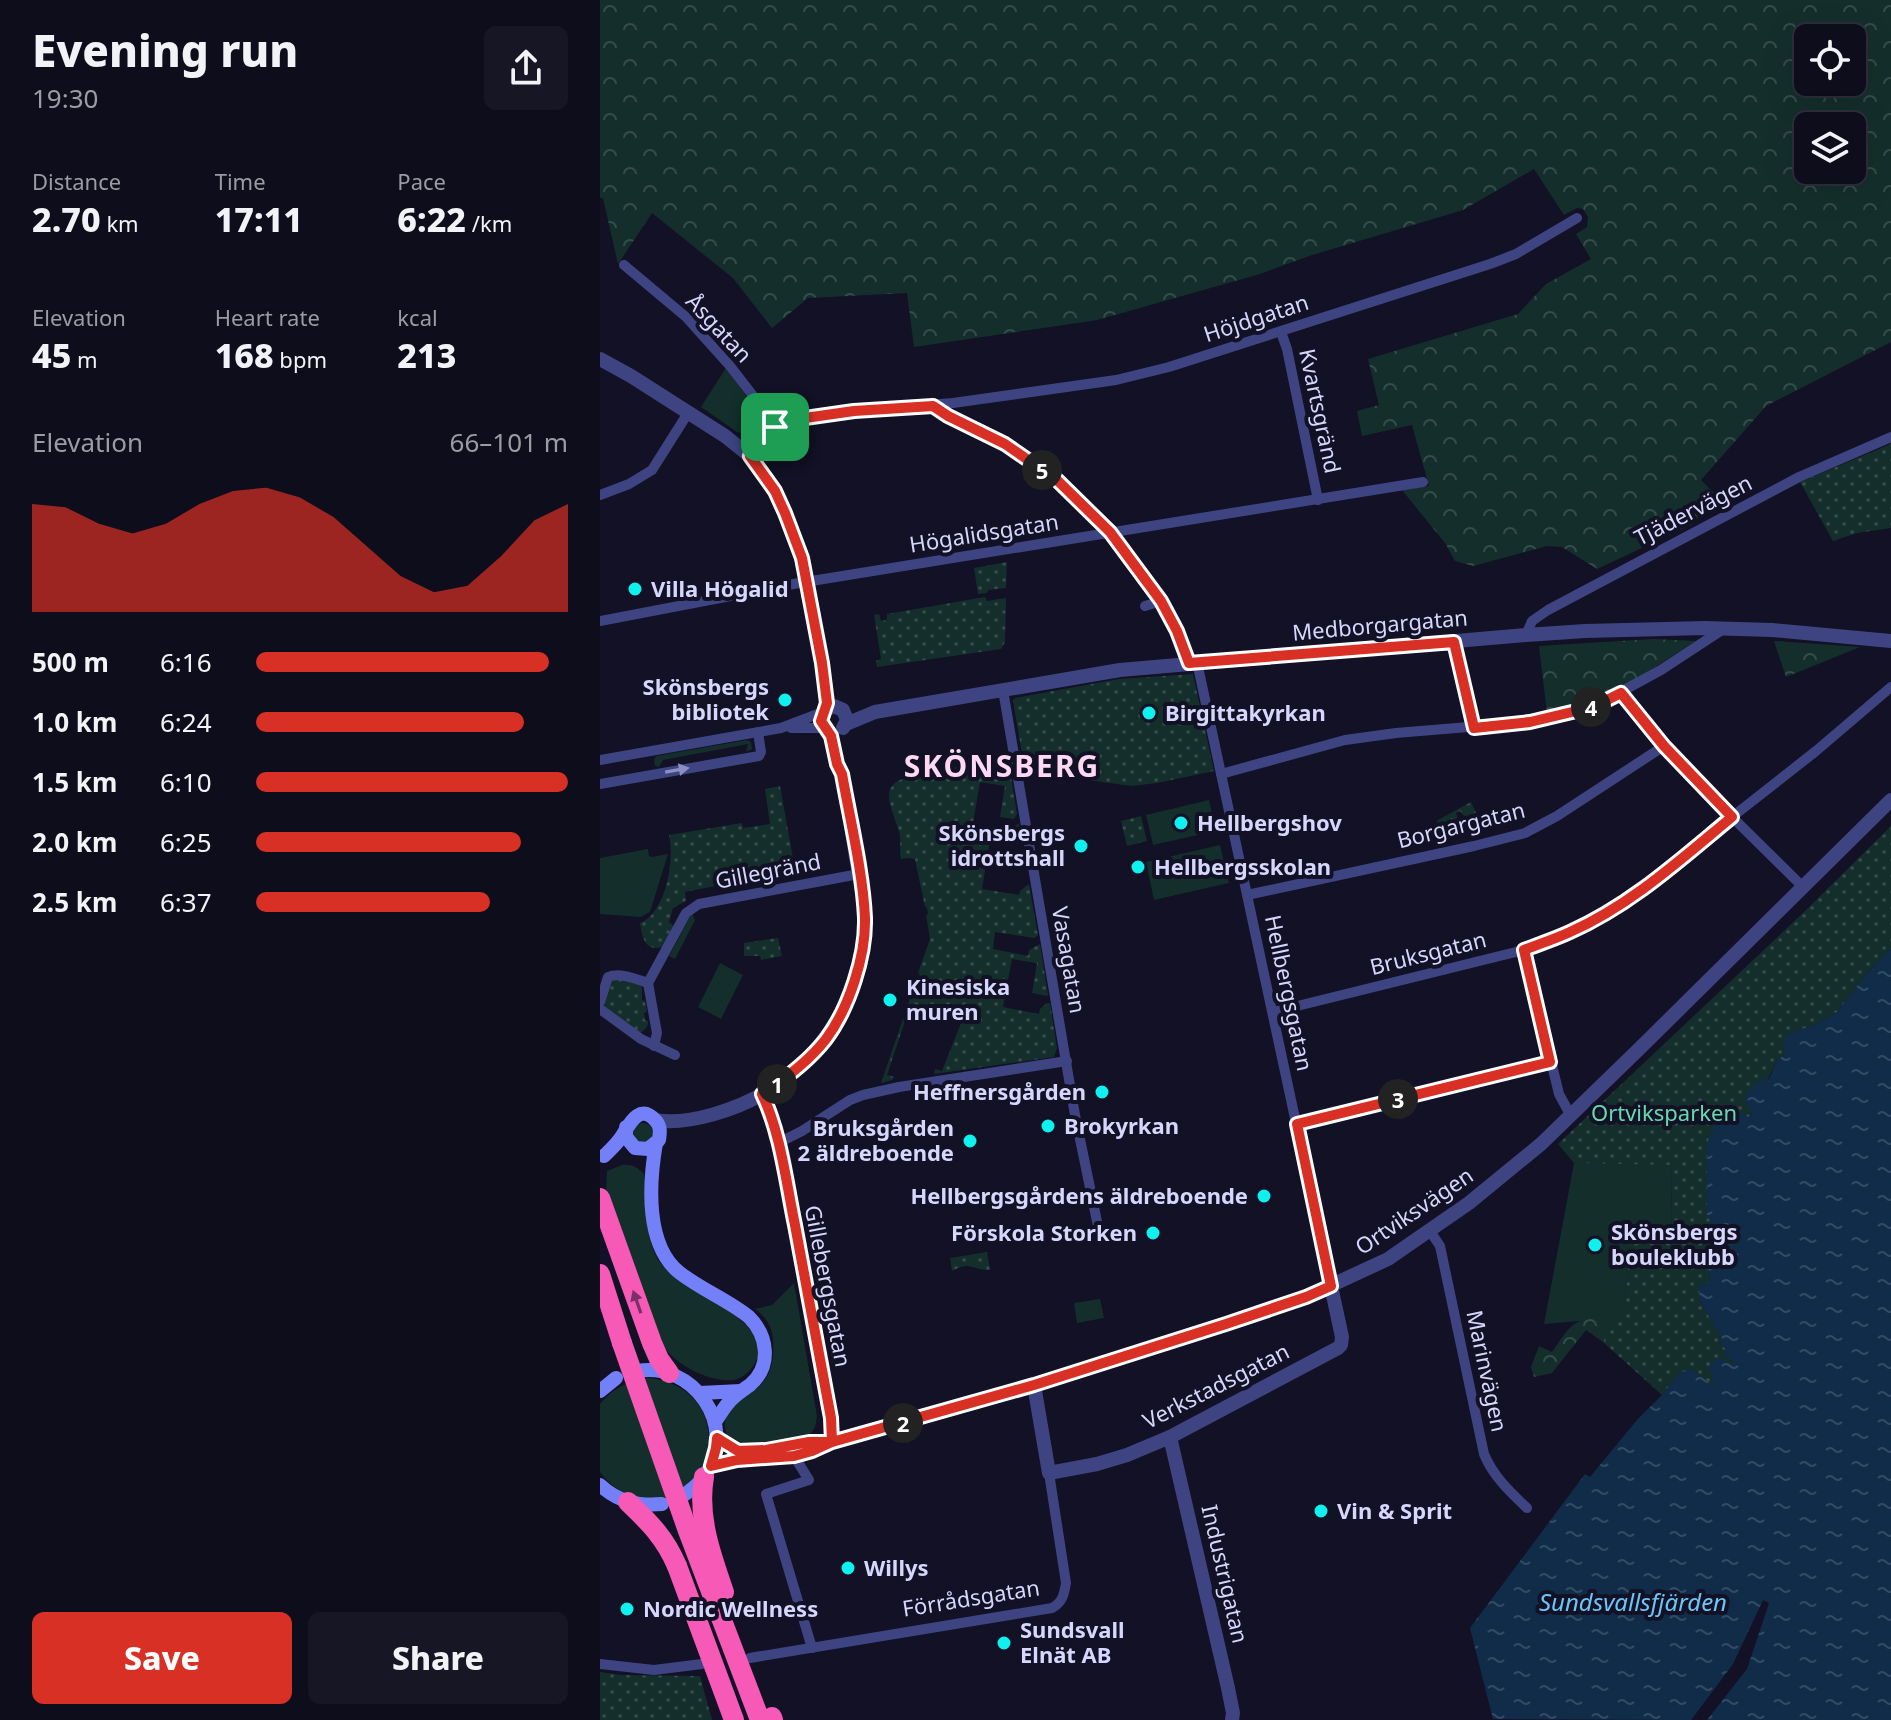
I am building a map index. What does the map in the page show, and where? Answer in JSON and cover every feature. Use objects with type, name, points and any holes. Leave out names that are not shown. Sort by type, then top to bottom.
[{"type":"highway","points":[[600,1198],[652,1343],[669,1373]]},
{"type":"highway","points":[[600,1274],[616,1345],[676,1534],[746,1720]]},
{"type":"highway","points":[[600,1316],[616,1345],[760,1720]]},
{"type":"highway","points":[[708,1471],[702,1488],[703,1519],[711,1554],[773,1720]]},
{"type":"highway","points":[[628,1502],[665,1541],[734,1720]]},
{"type":"main road","points":[[602,1158],[622,1136],[630,1120],[641,1115],[648,1116],[658,1124],[652,1183]]},
{"type":"main road","points":[[626,1127],[626,1137],[645,1157],[652,1183],[656,1236],[663,1253],[685,1277],[740,1309],[763,1335],[763,1368],[750,1385],[729,1401],[715,1422]]},
{"type":"main road","points":[[602,1158],[619,1149],[648,1149],[658,1139]]},
{"type":"main road","points":[[637,1371],[656,1370],[686,1381],[700,1393],[715,1422],[716,1448],[708,1471],[693,1490],[678,1499]]},
{"type":"main road","points":[[600,1391],[616,1378]]},
{"type":"main road","points":[[700,1393],[741,1391]]},
{"type":"main road","points":[[602,1489],[628,1502],[662,1504]]},
{"type":"street","name":"Höjdgatan","points":[[933,406],[1116,380],[1169,367],[1472,271],[1516,254],[1577,218]]},
{"type":"street","name":"Åsgatan","points":[[624,265],[702,334],[775,427]]},
{"type":"street","name":"Kvartsgränd","points":[[1281,332],[1318,500]]},
{"type":"street","points":[[600,359],[725,436],[750,456],[775,491],[798,546],[807,582],[822,663],[837,715],[844,762],[842,774]]},
{"type":"street","points":[[750,456],[775,427],[794,420],[854,411],[933,406]]},
{"type":"street","name":"Hellbergsgatan","points":[[933,406],[1005,444],[1057,480],[1110,532],[1161,601],[1193,663],[1221,774],[1331,1286]]},
{"type":"street","points":[[600,495],[629,484],[652,470],[688,413]]},
{"type":"street","name":"Tjädervägen","points":[[1526,635],[1537,616],[1628,566],[1799,477],[1891,437]]},
{"type":"street","name":"Högalidsgatan","points":[[600,621],[807,582],[1423,482]]},
{"type":"street","points":[[1145,606],[1161,601]]},
{"type":"street","points":[[1221,774],[1345,740],[1530,722],[1593,707],[1725,628]]},
{"type":"street","name":"Medborgargatan","points":[[600,760],[837,715],[875,712],[1120,670],[1193,663],[1585,631],[1725,628],[1891,641]]},
{"type":"street","points":[[1454,642],[1474,728]]},
{"type":"street","name":"Bruksgatan","points":[[1273,1012],[1524,950],[1570,932],[1616,907],[1661,875],[1891,687]]},
{"type":"street","name":"Vasagatan","points":[[1003,690],[1075,1115],[1100,1236]]},
{"type":"street","points":[[1621,693],[1664,746],[1803,887]]},
{"type":"street","points":[[655,1120],[691,1119],[747,1102],[762,1094],[803,1064],[824,1041],[848,997],[859,965],[865,918],[842,774],[826,729],[836,731],[837,715]]},
{"type":"street","name":"Medborgargatan","points":[[781,728],[826,729]]},
{"type":"street","points":[[600,784],[759,756],[758,732]]},
{"type":"street","name":"Borgargatan","points":[[1247,895],[1525,833],[1557,816],[1664,746]]},
{"type":"street","name":"Ortviksvägen","points":[[708,1471],[737,1460],[794,1456],[832,1442],[1034,1385],[1306,1297],[1388,1259],[1505,1175],[1541,1144],[1891,800]]},
{"type":"street","name":"Gillegränd","points":[[648,983],[691,908],[859,874]]},
{"type":"street","points":[[1524,950],[1559,1094],[1571,1116]]},
{"type":"street","points":[[600,1002],[611,975],[648,983],[657,1033],[654,1046]]},
{"type":"street","points":[[600,1009],[641,1039],[675,1055]]},
{"type":"street","points":[[778,1143],[863,1095],[1067,1061]]},
{"type":"street","points":[[1297,1124],[1550,1062]]},
{"type":"street","name":"Gillebergsgatan","points":[[762,1094],[778,1143],[828,1404],[832,1442]]},
{"type":"street","points":[[658,1139],[691,1119]]},
{"type":"street","name":"Marinvägen","points":[[1430,1231],[1440,1246],[1484,1454],[1506,1487],[1527,1508]]},
{"type":"street","name":"Verkstadsgatan","points":[[1049,1473],[1097,1464],[1170,1437],[1338,1348],[1342,1337],[1331,1286]]},
{"type":"street","name":"Förrådsgatan","points":[[750,1658],[1052,1608],[1059,1604],[1064,1597],[1066,1583],[1034,1385]]},
{"type":"street","name":"Industrigatan","points":[[1170,1437],[1228,1688],[1232,1720]]},
{"type":"street","name":"Ortviksvägen","points":[[717,1438],[738,1451],[832,1442]]},
{"type":"street","points":[[794,1456],[809,1480],[766,1494],[812,1648]]},
{"type":"street","points":[[600,1664],[654,1670],[702,1664]]},
{"type":"green space","points":[[600,0],[1891,0],[1891,342],[1766,406],[1701,480],[1716,495],[1693,524],[1597,569],[1562,547],[1547,546],[1473,566],[1455,561],[1445,543],[1402,490],[1429,486],[1412,425],[1362,436],[1357,411],[1379,405],[1368,359],[1518,314],[1546,284],[1591,259],[1576,234],[1587,227],[1588,217],[1583,209],[1577,208],[1564,215],[1534,169],[1463,210],[1309,256],[1260,274],[1097,320],[914,347],[907,293],[808,298],[772,328],[733,278],[652,213],[618,264],[603,198],[600,198]]},
{"type":"green space","points":[[726,368],[762,418],[763,427],[756,433],[737,432],[701,407]]},
{"type":"green space","points":[[1891,444],[1891,528],[1857,533],[1833,541],[1800,482]]},
{"type":"green space","points":[[1007,562],[1006,588],[978,594],[974,568]]},
{"type":"green space","points":[[985,597],[987,601],[1006,598],[1005,642],[1001,649],[877,667],[876,661],[881,659],[874,615],[879,614],[881,621],[887,620],[887,614]]},
{"type":"green space","points":[[1653,639],[1696,641],[1614,693],[1547,713],[1539,646]]},
{"type":"green space","points":[[1774,641],[1860,647],[1786,677]]},
{"type":"green space","points":[[1193,674],[1214,771],[1131,786],[1025,771],[1015,698],[1119,679]]},
{"type":"green space","points":[[747,740],[751,742],[752,749],[746,752],[748,744],[663,760],[659,767],[655,766],[656,756]]},
{"type":"green space","points":[[1008,758],[1017,814],[1014,819],[1000,817],[1005,786],[980,782],[972,829],[1007,835],[1019,824],[1022,839],[1018,844],[990,840],[982,889],[1019,895],[1029,884],[1038,935],[1035,938],[995,932],[993,949],[1028,956],[1029,950],[1040,944],[1048,995],[1032,993],[1037,963],[1012,959],[1003,1007],[1039,1014],[1040,1009],[1050,1003],[1057,1048],[1054,1057],[934,1074],[935,1069],[942,1071],[961,1023],[910,1006],[887,1075],[894,1077],[881,1083],[930,939],[927,908],[915,859],[901,859],[900,835],[889,797],[890,790],[893,784],[910,776],[924,773],[925,778],[943,775],[943,770],[962,766],[964,772],[977,769],[976,765]]},
{"type":"green space","points":[[780,786],[794,864],[790,865],[791,871],[685,892],[686,901],[673,908],[669,922],[674,926],[663,947],[648,945],[640,923],[656,909],[666,885],[671,858],[669,835],[742,823],[743,828],[770,824],[765,789]]},
{"type":"green space","name":"Hellbergshov","points":[[1209,800],[1216,831],[1153,845],[1146,815]]},
{"type":"green space","points":[[1471,802],[1476,813],[1465,817],[1460,811],[1456,813],[1458,819],[1452,823],[1455,833],[1443,835],[1438,832],[1438,820]]},
{"type":"green space","points":[[1141,816],[1147,841],[1127,846],[1121,821]]},
{"type":"green space","name":"Ortviksparken","points":[[1891,826],[1891,948],[1837,1012],[1815,1025],[1790,1033],[1786,1054],[1777,1060],[1749,1117],[1739,1245],[1705,1254],[1711,1281],[1700,1301],[1719,1334],[1721,1345],[1729,1351],[1724,1354],[1733,1360],[1732,1365],[1715,1388],[1680,1372],[1662,1395],[1603,1342],[1625,1303],[1631,1234],[1671,1236],[1672,1165],[1574,1163],[1558,1144]]},
{"type":"green space","points":[[1220,845],[1229,883],[1154,900],[1146,862]]},
{"type":"green space","points":[[648,849],[652,857],[668,854],[650,912],[641,917],[600,914],[600,858]]},
{"type":"green space","points":[[692,913],[695,920],[675,959],[669,956]]},
{"type":"green space","points":[[778,938],[782,956],[761,960],[760,956],[744,956],[744,943]]},
{"type":"green space","points":[[720,963],[743,975],[721,1019],[698,1007]]},
{"type":"green space","points":[[618,979],[642,987],[642,1000],[647,1012],[644,1013],[645,1020],[648,1023],[640,1033],[605,1008],[604,1001],[611,980]]},
{"type":"green space","points":[[643,1123],[650,1126],[653,1133],[650,1140],[643,1143],[636,1140],[633,1133],[636,1126]]},
{"type":"green space","name":"Skönsbergs bouleklubb","points":[[1574,1163],[1672,1164],[1671,1236],[1631,1234],[1625,1303],[1614,1318],[1544,1324]]},
{"type":"green space","points":[[622,1165],[634,1166],[644,1174],[648,1228],[657,1258],[682,1282],[720,1305],[751,1331],[758,1345],[756,1361],[741,1377],[724,1380],[703,1375],[674,1358],[661,1342],[606,1193],[607,1171]]},
{"type":"green space","points":[[987,1252],[990,1270],[969,1266],[952,1271],[950,1258]]},
{"type":"green space","points":[[794,1283],[817,1416],[815,1427],[806,1436],[759,1445],[739,1445],[726,1432],[727,1416],[764,1381],[773,1356],[770,1326],[755,1309],[772,1305]]},
{"type":"green space","points":[[1100,1299],[1104,1318],[1077,1323],[1074,1303]]},
{"type":"green space","points":[[1622,1311],[1603,1342],[1586,1330],[1552,1373],[1534,1377],[1531,1367],[1539,1346],[1552,1352],[1574,1324],[1611,1317]]},
{"type":"green space","points":[[648,1378],[677,1386],[696,1402],[707,1423],[708,1445],[702,1467],[688,1485],[668,1496],[641,1498],[618,1489],[600,1472],[600,1404],[621,1386]]},
{"type":"green space","points":[[600,1672],[700,1676],[712,1720],[600,1720]]},
{"type":"water","name":"Sundsvallsfjärden","points":[[1891,948],[1891,1720],[1707,1720],[1747,1669],[1769,1603],[1763,1600],[1733,1664],[1691,1720],[1493,1719],[1470,1628],[1585,1474],[1590,1477],[1680,1372],[1693,1370],[1714,1387],[1709,1366],[1719,1358],[1732,1364],[1733,1360],[1723,1355],[1728,1351],[1721,1345],[1719,1334],[1700,1301],[1699,1286],[1711,1281],[1705,1254],[1711,1245],[1739,1244],[1738,1239],[1716,1233],[1707,1215],[1707,1143],[1719,1114],[1729,1104],[1748,1117],[1752,1114],[1745,1099],[1757,1083],[1769,1079],[1777,1060],[1786,1054],[1783,1042],[1790,1033],[1815,1025],[1837,1012]]},
{"type":"place","name":"Villa Högalid","points":[[635,589]]},
{"type":"place","name":"Skönsbergs bibliotek","points":[[785,700]]},
{"type":"place","name":"Birgittakyrkan","points":[[1149,713]]},
{"type":"place","name":"Hellbergshov","points":[[1181,823]]},
{"type":"place","name":"Skönsbergs idrottshall","points":[[1081,846]]},
{"type":"place","name":"Hellbergsskolan","points":[[1138,867]]},
{"type":"place","name":"Kinesiska muren","points":[[890,1000]]},
{"type":"place","name":"Heffnersgården","points":[[1102,1092]]},
{"type":"place","name":"Brokyrkan","points":[[1048,1126]]},
{"type":"place","name":"Bruksgården 2 äldreboende","points":[[970,1141]]},
{"type":"place","name":"Hellbergsgårdens äldreboende","points":[[1264,1196]]},
{"type":"place","name":"Förskola Storken","points":[[1153,1233]]},
{"type":"place","name":"Skönsbergs bouleklubb","points":[[1595,1245]]},
{"type":"place","name":"Vin & Sprit","points":[[1321,1511]]},
{"type":"place","name":"Willys","points":[[848,1568]]},
{"type":"place","name":"Nordic Wellness","points":[[627,1609]]},
{"type":"place","name":"Sundsvall Elnät AB","points":[[1004,1643]]},
{"type":"district","name":"SKÖNSBERG","points":[[1002,767]]},
{"type":"route","points":[[775,427],[750,456],[775,491],[802,558],[827,703],[821,721],[831,736],[842,774],[865,918],[863,950],[852,989],[829,1035],[803,1064],[762,1094],[778,1143],[791,1206],[831,1418],[832,1442],[794,1456],[737,1460],[711,1466],[717,1438],[738,1451],[832,1442],[1034,1385],[1226,1324],[1331,1286],[1297,1124],[1550,1062],[1524,950],[1570,932],[1616,907],[1732,817],[1664,746],[1621,693],[1593,707],[1530,722],[1474,728],[1454,642],[1189,663],[1161,601],[1110,532],[1057,480],[1005,444],[933,406],[854,411],[794,420],[775,427]]}]
